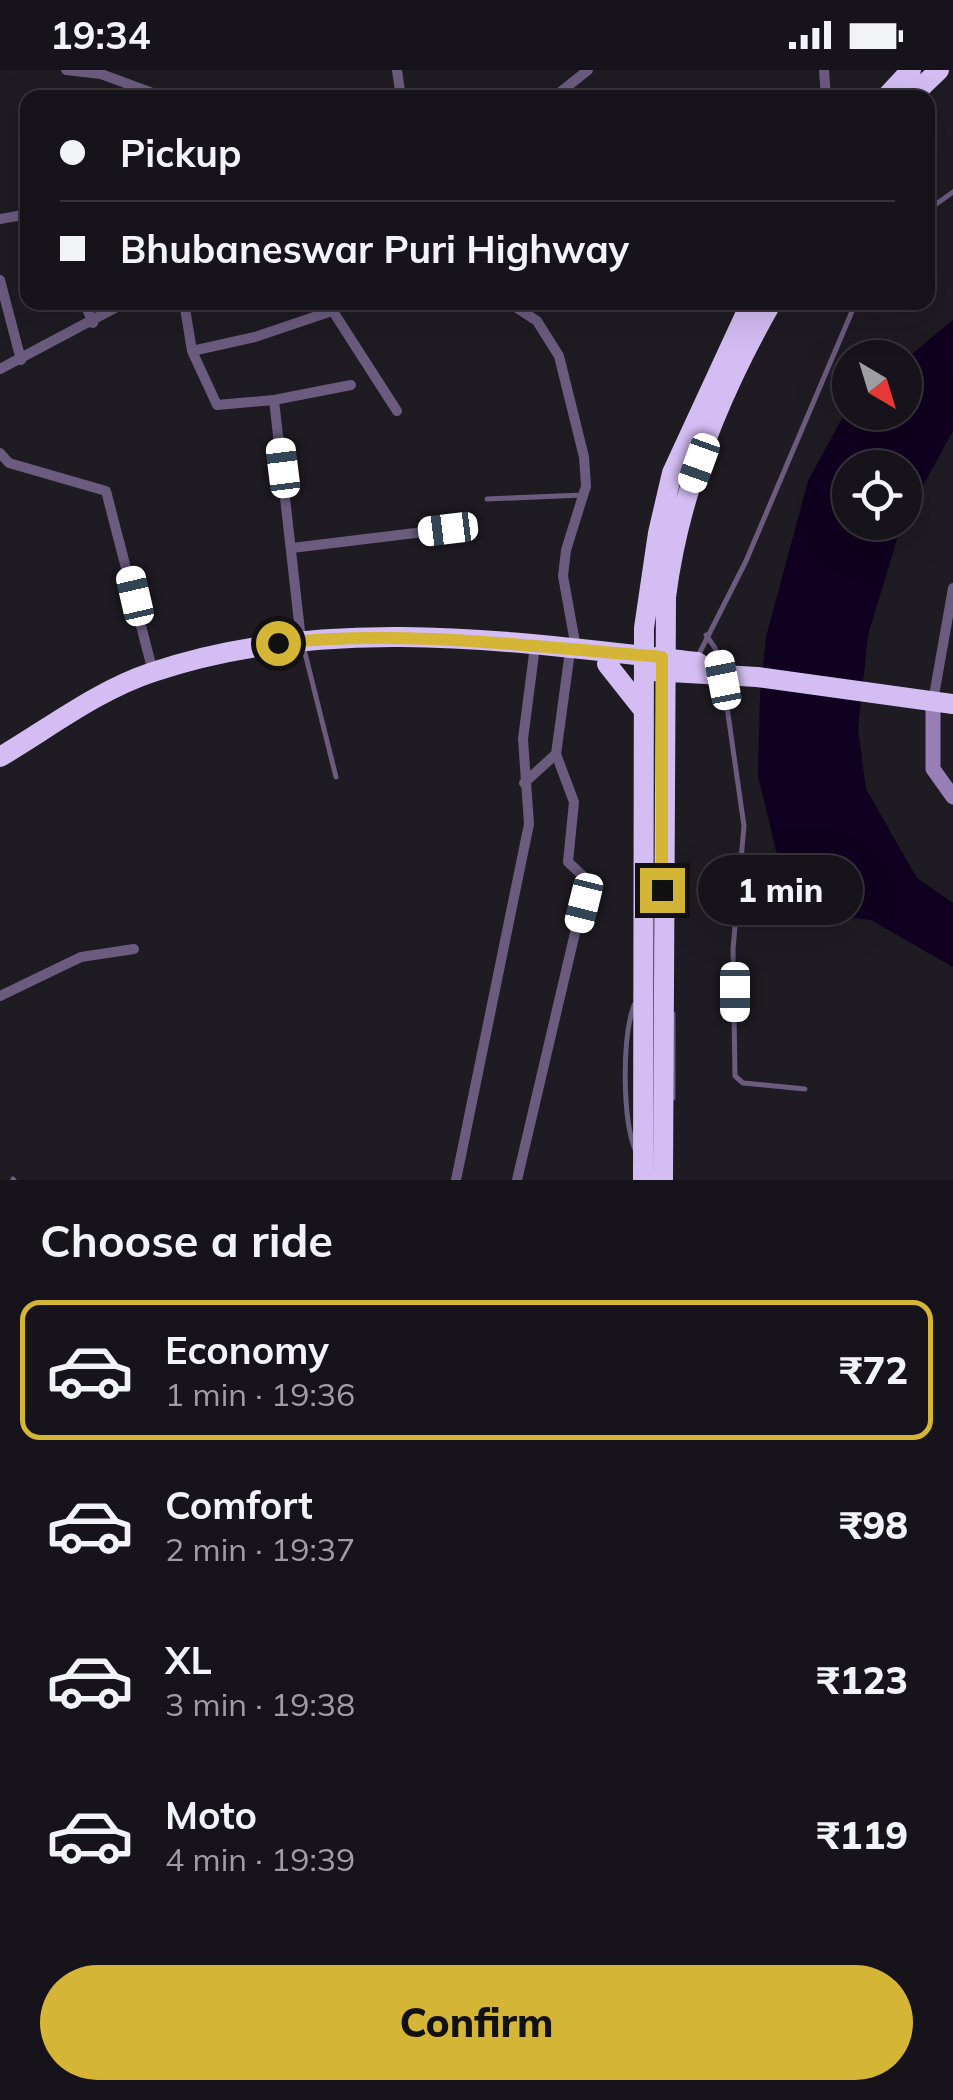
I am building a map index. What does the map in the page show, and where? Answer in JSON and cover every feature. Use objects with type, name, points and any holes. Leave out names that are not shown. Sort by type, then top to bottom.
[{"type":"highway","points":[[892,90],[910,70]]},
{"type":"highway","points":[[918,90],[939,70]]},
{"type":"highway","points":[[653,664],[644,628],[658,533],[672,473],[748,310]]},
{"type":"highway","points":[[653,1172],[653,664],[664,619],[672,552],[688,493],[710,434],[768,310]]},
{"type":"highway","points":[[664,619],[701,668]]},
{"type":"highway","points":[[608,658],[644,628]]},
{"type":"highway","points":[[0,757],[118,686],[154,672],[254,645],[301,640],[398,638],[488,644],[701,668],[943,702]]},
{"type":"highway","points":[[488,644],[495,649],[534,654],[573,654]]},
{"type":"highway","points":[[608,658],[627,684],[652,707]]},
{"type":"highway","points":[[652,707],[701,668]]},
{"type":"street","points":[[66,70],[100,72],[146,90]]},
{"type":"street","points":[[564,90],[588,70]]},
{"type":"street","points":[[0,280],[21,360]]},
{"type":"street","points":[[87,310],[92,322]]},
{"type":"street","points":[[0,369],[112,310]]},
{"type":"street","points":[[185,310],[192,350],[216,404],[274,400],[350,385]]},
{"type":"street","points":[[192,350],[320,310]]},
{"type":"street","points":[[332,310],[397,412]]},
{"type":"street","points":[[517,1180],[586,886],[582,875],[568,862],[574,802],[556,754],[573,654],[563,576],[583,496],[584,457],[559,356],[537,321],[520,310]]},
{"type":"street","points":[[274,400],[301,640]]},
{"type":"street","points":[[0,454],[9,463],[106,491],[154,672]]},
{"type":"street","points":[[292,548],[448,529]]},
{"type":"street","points":[[953,588],[933,769],[953,798]]},
{"type":"street","points":[[456,1180],[530,824],[523,740],[534,654]]},
{"type":"street","points":[[524,783],[556,754]]},
{"type":"street","points":[[0,996],[81,957],[134,950]]},
{"type":"lane","points":[[701,668],[706,636],[746,561],[853,310]]},
{"type":"lane","points":[[487,500],[583,496]]},
{"type":"lane","points":[[706,636],[718,656],[744,826],[733,949],[735,1076],[743,1083],[804,1089]]},
{"type":"lane","points":[[301,640],[336,777]]},
{"type":"lane","points":[[652,991],[628,1029],[627,1094],[632,1144],[653,1172]]},
{"type":"shaded area","points":[[953,320],[953,431],[922,487],[922,450],[832,450],[832,540],[897,540],[868,635],[858,729],[866,789],[917,878],[953,903],[953,967],[871,920],[814,913],[781,871],[758,776],[766,637],[808,481],[836,430],[922,430],[922,346]]},
{"type":"route","points":[[278,643],[398,638],[488,644],[496,641],[662,657],[662,890]]}]
